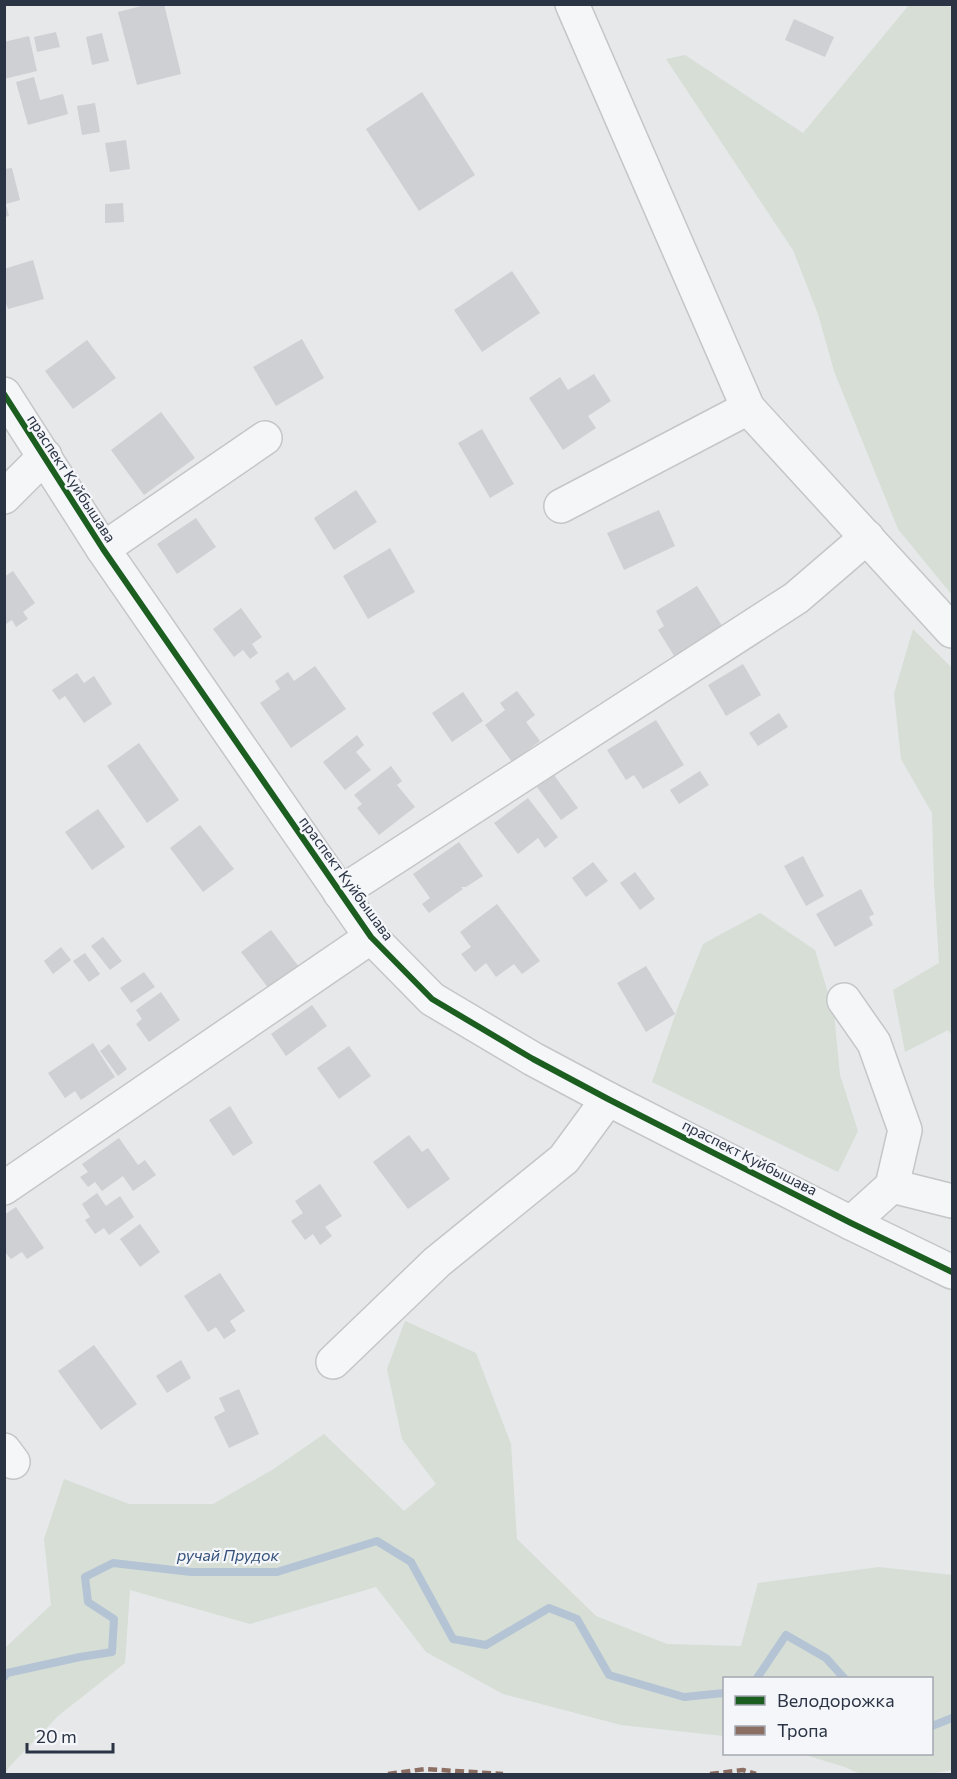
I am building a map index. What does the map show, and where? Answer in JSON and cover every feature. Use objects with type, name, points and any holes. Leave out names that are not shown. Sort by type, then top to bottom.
[{"type":"street","points":[[572,4],[748,408],[952,631]]},
{"type":"street","name":"праспект Куйбышава","points":[[4,394],[103,549],[371,937],[432,999],[533,1059],[608,1099],[952,1272]]},
{"type":"street","points":[[561,506],[748,408]]},
{"type":"street","points":[[103,549],[265,438]]},
{"type":"street","points":[[4,497],[45,456]]},
{"type":"street","points":[[340,893],[796,598],[867,537]]},
{"type":"street","points":[[4,1188],[371,937]]},
{"type":"street","points":[[844,1000],[874,1043],[905,1130],[892,1186],[851,1223]]},
{"type":"street","points":[[333,1362],[437,1262],[564,1159],[608,1099]]},
{"type":"street","points":[[892,1186],[952,1201]]},
{"type":"shaded area","points":[[909,5],[952,7],[952,595],[898,529],[834,371],[818,314],[793,250],[666,59],[685,55],[803,133]]},
{"type":"shaded area","points":[[913,629],[952,668],[952,1035],[948,1030],[905,1052],[893,990],[939,963],[932,813],[901,759],[894,694]]},
{"type":"shaded area","points":[[760,913],[815,950],[834,1013],[840,1075],[858,1131],[838,1172],[652,1082],[703,944]]},
{"type":"shaded area","points":[[405,1321],[476,1353],[511,1444],[517,1539],[596,1616],[667,1644],[741,1646],[758,1583],[879,1567],[952,1575],[952,1770],[930,1774],[860,1774],[805,1755],[933,1755],[933,1677],[723,1677],[723,1736],[621,1725],[503,1694],[426,1652],[376,1587],[250,1624],[130,1590],[125,1663],[58,1716],[5,1774],[5,1648],[51,1605],[44,1539],[64,1479],[129,1504],[213,1504],[272,1470],[324,1434],[404,1511],[436,1484],[402,1439],[387,1369]]},
{"type":"building","points":[[149,4],[164,4],[181,74],[137,85],[118,12]]},
{"type":"building","points":[[794,19],[834,37],[825,57],[785,40]]},
{"type":"building","points":[[56,32],[60,47],[37,52],[34,37]]},
{"type":"building","points":[[102,33],[109,61],[92,65],[86,37]]},
{"type":"building","points":[[29,36],[37,71],[4,79],[4,42]]},
{"type":"building","points":[[34,77],[40,100],[63,94],[68,114],[28,125],[16,82]]},
{"type":"building","points":[[422,92],[475,175],[419,211],[366,129]]},
{"type":"building","points":[[95,103],[100,132],[82,135],[77,106]]},
{"type":"building","points":[[126,140],[130,169],[110,172],[105,143]]},
{"type":"building","points":[[12,168],[20,200],[6,204],[9,216],[4,217],[4,169]]},
{"type":"building","points":[[123,203],[124,222],[105,223],[105,204]]},
{"type":"building","points":[[33,260],[44,299],[8,309],[4,298],[4,269]]},
{"type":"building","points":[[512,271],[540,313],[482,352],[454,310]]},
{"type":"building","points":[[302,339],[324,378],[276,406],[253,367]]},
{"type":"building","points":[[87,340],[116,378],[73,409],[45,371]]},
{"type":"building","points":[[594,374],[611,401],[588,416],[596,428],[563,450],[529,398],[560,377],[568,390]]},
{"type":"building","points":[[161,412],[195,458],[144,495],[111,450]]},
{"type":"building","points":[[482,429],[514,484],[490,498],[458,443]]},
{"type":"building","points":[[356,490],[377,522],[334,550],[314,518]]},
{"type":"building","points":[[659,510],[675,546],[624,570],[607,533]]},
{"type":"building","points":[[196,518],[216,547],[177,574],[157,544]]},
{"type":"building","points":[[390,548],[415,592],[368,619],[343,576]]},
{"type":"building","points":[[13,571],[35,603],[23,612],[28,619],[16,627],[12,620],[6,624],[4,621],[4,577]]},
{"type":"building","points":[[697,586],[724,629],[676,659],[658,630],[664,626],[656,611]]},
{"type":"building","points":[[241,608],[262,637],[252,644],[258,653],[250,659],[243,650],[234,657],[213,629]]},
{"type":"building","points":[[743,664],[761,695],[726,716],[708,685]]},
{"type":"building","points":[[315,666],[346,709],[291,748],[260,703],[280,689],[275,681],[288,672],[294,681]]},
{"type":"building","points":[[77,673],[84,683],[94,676],[112,704],[84,723],[65,696],[59,700],[52,690]]},
{"type":"building","points":[[517,691],[535,715],[526,722],[540,741],[512,762],[485,725],[505,710],[500,703]]},
{"type":"building","points":[[463,692],[483,721],[452,742],[432,713]]},
{"type":"building","points":[[779,713],[788,727],[758,746],[749,733]]},
{"type":"building","points":[[656,720],[684,765],[643,789],[634,775],[626,780],[607,750]]},
{"type":"building","points":[[357,735],[364,745],[356,752],[371,770],[345,790],[323,762]]},
{"type":"building","points":[[139,743],[179,800],[147,823],[107,766]]},
{"type":"building","points":[[391,766],[402,781],[397,785],[415,807],[379,835],[357,808],[362,804],[354,795]]},
{"type":"building","points":[[700,771],[709,785],[679,804],[670,790]]},
{"type":"building","points":[[554,775],[578,808],[561,820],[537,787]]},
{"type":"building","points":[[528,798],[558,837],[545,848],[538,838],[518,854],[494,823]]},
{"type":"building","points":[[98,809],[125,847],[92,870],[65,832]]},
{"type":"building","points":[[200,825],[234,869],[203,892],[170,848]]},
{"type":"building","points":[[459,842],[483,876],[466,887],[461,887],[463,889],[429,913],[422,904],[430,898],[413,874]]},
{"type":"building","points":[[803,856],[824,896],[806,906],[784,866]]},
{"type":"building","points":[[593,862],[608,881],[586,897],[572,878]]},
{"type":"building","points":[[635,872],[655,899],[640,910],[620,883]]},
{"type":"building","points":[[861,889],[874,914],[869,917],[873,925],[835,947],[816,914]]},
{"type":"building","points":[[497,904],[540,961],[522,974],[514,964],[496,977],[486,963],[475,972],[461,954],[471,947],[460,932]]},
{"type":"building","points":[[271,930],[299,967],[269,989],[241,952]]},
{"type":"building","points":[[103,937],[122,961],[110,970],[91,946]]},
{"type":"building","points":[[61,947],[71,960],[53,974],[44,961]]},
{"type":"building","points":[[85,953],[100,974],[89,982],[73,961]]},
{"type":"building","points":[[646,966],[675,1014],[646,1032],[617,983]]},
{"type":"building","points":[[144,972],[155,987],[131,1003],[120,988]]},
{"type":"building","points":[[161,992],[180,1020],[149,1042],[136,1024],[142,1019],[136,1010]]},
{"type":"building","points":[[312,1005],[327,1026],[286,1056],[271,1034]]},
{"type":"building","points":[[93,1043],[115,1077],[81,1100],[75,1091],[65,1098],[48,1073]]},
{"type":"building","points":[[109,1044],[127,1069],[118,1076],[100,1051]]},
{"type":"building","points":[[349,1046],[371,1076],[339,1099],[317,1068]]},
{"type":"building","points":[[230,1106],[253,1143],[233,1156],[209,1120]]},
{"type":"building","points":[[409,1135],[422,1152],[428,1148],[450,1179],[408,1209],[373,1162]]},
{"type":"building","points":[[119,1138],[138,1165],[145,1160],[156,1175],[133,1191],[123,1176],[102,1191],[95,1182],[88,1187],[80,1177],[88,1172],[82,1164]]},
{"type":"building","points":[[320,1184],[342,1216],[325,1227],[332,1236],[320,1245],[313,1234],[305,1240],[291,1221],[303,1213],[295,1201]]},
{"type":"building","points":[[97,1193],[106,1206],[120,1196],[134,1217],[109,1235],[104,1228],[95,1234],[85,1220],[90,1217],[82,1204]]},
{"type":"building","points":[[16,1207],[44,1248],[27,1259],[22,1252],[11,1259],[4,1251],[4,1215]]},
{"type":"building","points":[[140,1224],[160,1252],[140,1267],[120,1239]]},
{"type":"building","points":[[220,1273],[245,1311],[230,1321],[236,1331],[224,1339],[216,1327],[208,1332],[184,1296]]},
{"type":"building","points":[[94,1345],[137,1404],[101,1430],[58,1371]]},
{"type":"building","points":[[181,1360],[191,1378],[167,1393],[156,1376]]},
{"type":"building","points":[[239,1389],[259,1434],[229,1448],[214,1417],[225,1411],[219,1398]]},
{"type":"waterway","name":"ручай Прудок","points":[[4,1677],[7,1673],[112,1652],[114,1619],[88,1602],[85,1577],[113,1563],[191,1572],[277,1572],[377,1541],[411,1562],[453,1639],[486,1645],[549,1608],[577,1619],[609,1675],[684,1697],[723,1693]]},
{"type":"waterway","name":"ручай Прудок","points":[[758,1677],[786,1635],[826,1658],[843,1677]]},
{"type":"waterway","name":"ручай Прудок","points":[[933,1726],[952,1718]]},
{"type":"marked path","points":[[388,1774],[425,1769],[503,1774]]},
{"type":"marked path","points":[[710,1774],[743,1770],[756,1774]]},
{"type":"cycle path","points":[[4,394],[103,549],[371,937],[432,999],[533,1059],[608,1099],[952,1272]]}]
